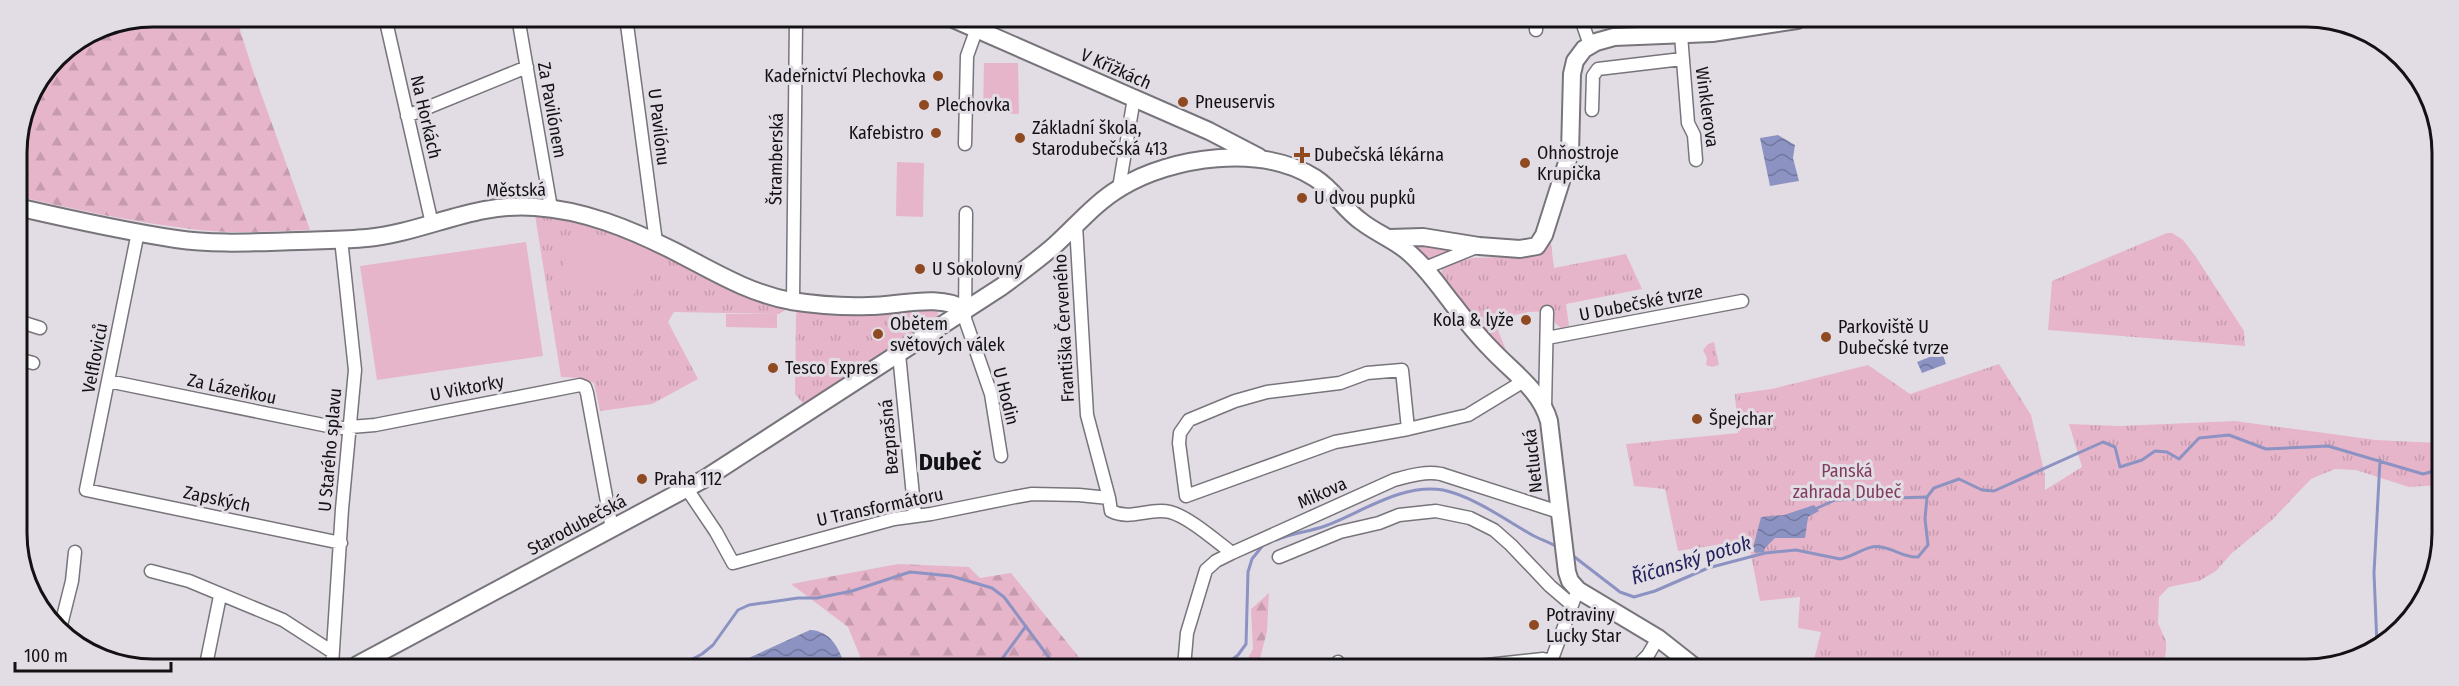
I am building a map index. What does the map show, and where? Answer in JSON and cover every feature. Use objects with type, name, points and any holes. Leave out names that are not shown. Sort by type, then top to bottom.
[{"type":"street","name":"Na Horkách","points":[[387,27],[432,224]]},
{"type":"street","name":"Za Pavilónem","points":[[520,27],[551,208]]},
{"type":"street","name":"U Pavilónu","points":[[627,27],[656,242]]},
{"type":"street","name":"Štramberská","points":[[792,301],[796,27]]},
{"type":"street","points":[[1584,27],[1590,45]]},
{"type":"street","points":[[1390,238],[1423,237],[1479,246],[1529,249],[1537,246],[1544,235],[1570,153],[1573,67],[1580,54],[1590,45],[1614,37],[1681,35],[1743,27]]},
{"type":"street","points":[[965,144],[968,56],[977,28]]},
{"type":"street","name":"V Křížkách","points":[[977,28],[1236,144],[1263,159]]},
{"type":"street","name":"Winklerova","points":[[1681,35],[1688,123],[1694,135],[1696,160]]},
{"type":"street","name":"Winklerova","points":[[1592,110],[1593,76],[1598,69],[1682,59]]},
{"type":"street","points":[[407,116],[527,67]]},
{"type":"street","points":[[1119,188],[1134,98]]},
{"type":"street","name":"Starodubečská","points":[[368,659],[687,489],[966,310],[1033,264],[1119,188],[1162,168],[1217,159],[1263,159],[1295,169],[1316,179],[1361,222],[1390,238]]},
{"type":"street","name":"Městská","points":[[27,209],[138,232],[203,241],[387,236],[492,207],[551,208],[606,221],[656,242],[728,280],[792,301],[867,306],[948,302],[966,310]]},
{"type":"street","name":"U Hodin","points":[[966,213],[965,319],[991,394],[1001,456]]},
{"type":"street","name":"Františka Červeného","points":[[1076,225],[1088,415],[1110,504]]},
{"type":"street","name":"Velfloviců","points":[[86,490],[138,232]]},
{"type":"street","name":"Netlucká","points":[[1390,238],[1425,268],[1489,348],[1524,381],[1545,408],[1550,430],[1566,572],[1574,597]]},
{"type":"street","name":"U Starého splavu","points":[[332,659],[355,370],[341,239]]},
{"type":"street","points":[[1425,268],[1479,246]]},
{"type":"street","name":"U Dubečské tvrze","points":[[1547,338],[1742,301]]},
{"type":"street","points":[[1545,408],[1547,312]]},
{"type":"street","points":[[27,324],[40,328]]},
{"type":"street","name":"Bezprašná","points":[[899,354],[915,516]]},
{"type":"street","points":[[27,361],[33,363]]},
{"type":"street","points":[[1408,429],[1402,370],[1367,373],[1340,383],[1267,392],[1235,401],[1189,420],[1180,433],[1179,443],[1186,496],[1335,442],[1408,429],[1468,415],[1524,381]]},
{"type":"street","name":"Za Lázeňkou","points":[[108,381],[338,428],[349,428]]},
{"type":"street","name":"U Viktorky","points":[[349,428],[577,385],[583,386],[612,529]]},
{"type":"street","name":"Mikova","points":[[1185,659],[1187,633],[1206,570],[1216,561],[1394,480],[1433,472],[1559,512]]},
{"type":"street","name":"U Transformátoru","points":[[687,489],[734,563],[889,520],[1032,494],[1079,495],[1110,504]]},
{"type":"street","name":"Zapských","points":[[86,490],[341,543]]},
{"type":"street","points":[[1110,504],[1131,516],[1150,512],[1170,512],[1182,517],[1232,553]]},
{"type":"street","points":[[1280,557],[1340,532],[1400,515],[1436,511],[1470,518],[1494,530],[1550,586],[1658,638],[1684,659]]},
{"type":"street","points":[[62,620],[72,581],[75,552]]},
{"type":"street","points":[[151,571],[189,581],[220,596],[283,620],[332,651]]},
{"type":"street","points":[[207,659],[220,596]]},
{"type":"street","points":[[1556,659],[1574,597]]},
{"type":"street","points":[[1644,659],[1658,638]]},
{"type":"green space","points":[[239,27],[310,230],[213,231],[108,216],[27,198],[27,145],[31,121],[40,97],[53,76],[70,58],[90,44],[129,29]]},
{"type":"green space","points":[[984,63],[1018,63],[1019,114],[983,113]]},
{"type":"green space","points":[[897,162],[924,163],[923,217],[896,216]]},
{"type":"green space","points":[[535,215],[562,217],[643,244],[711,280],[755,298],[786,307],[785,310],[779,314],[674,312],[668,322],[698,379],[652,404],[600,411],[594,383],[581,378],[561,377]]},
{"type":"green space","points":[[580,227],[650,257],[630,303],[560,272]]},
{"type":"green space","points":[[2167,233],[2172,233],[2183,240],[2196,257],[2244,331],[2245,346],[2048,330],[2052,281]]},
{"type":"green space","points":[[1550,236],[1554,268],[1626,254],[1642,289],[1566,304],[1569,326],[1561,328],[1555,323],[1553,311],[1528,312],[1494,320],[1510,360],[1440,277],[1443,267],[1472,258],[1532,256],[1541,249]]},
{"type":"green space","points":[[526,242],[543,356],[377,380],[360,266]]},
{"type":"green space","points":[[1413,244],[1448,246],[1450,250],[1425,258],[1411,247]]},
{"type":"green space","points":[[934,308],[938,312],[937,321],[924,329],[918,309]]},
{"type":"green space","points":[[798,309],[911,309],[918,332],[806,407],[795,394],[796,314]]},
{"type":"green space","points":[[726,314],[777,314],[777,328],[726,327]]},
{"type":"green space","points":[[1714,342],[1719,365],[1712,367],[1706,365],[1707,358],[1703,350],[1708,344]]},
{"type":"green space","name":"Panská zahrada Dubeč","points":[[1999,364],[2031,415],[2045,475],[2045,490],[2082,467],[2069,424],[2120,426],[2235,421],[2376,440],[2432,443],[2432,485],[2409,487],[2356,470],[2335,469],[2311,479],[2272,520],[2232,553],[2216,571],[2199,581],[2169,587],[2159,597],[2158,623],[2166,641],[2164,659],[1814,659],[1821,632],[1798,628],[1800,597],[1760,601],[1748,540],[1678,551],[1665,489],[1634,486],[1626,444],[1738,433],[1735,394],[1772,389],[1868,365],[1910,394]]},
{"type":"green space","points":[[898,564],[969,567],[980,578],[1011,573],[1081,659],[861,659],[848,627],[791,584]]},
{"type":"green space","points":[[1269,593],[1267,631],[1260,659],[1248,659],[1253,649],[1251,609]]},
{"type":"water","points":[[1778,135],[1795,145],[1793,158],[1799,181],[1770,186],[1760,138]]},
{"type":"water","points":[[1942,352],[1946,364],[1922,373],[1917,362]]},
{"type":"water","points":[[1814,505],[1819,511],[1808,517],[1805,538],[1775,538],[1764,552],[1755,553],[1753,548],[1761,517],[1784,515]]},
{"type":"water","points":[[810,630],[829,637],[842,659],[746,659]]},
{"type":"waterway","name":"Říčanský potok","points":[[1572,555],[1620,592],[1634,597],[1655,591],[1708,568],[1765,553],[1796,550],[1840,559],[1876,547],[1918,557],[1928,545],[1925,519],[1927,497],[1934,488],[1959,479],[1982,490],[1994,491],[2103,442],[2115,447],[2120,467],[2142,460],[2155,451],[2167,452],[2179,459],[2199,438],[2229,435],[2266,449],[2328,446],[2423,474],[2432,472]]},
{"type":"waterway","points":[[2377,637],[2374,573],[2380,460]]},
{"type":"waterway","name":"Říčanský potok","points":[[1276,540],[1325,526],[1382,500],[1427,489],[1443,490],[1466,498],[1559,548]]},
{"type":"waterway","points":[[1815,509],[1835,500],[1926,497]]},
{"type":"waterway","name":"Říčanský potok","points":[[1233,659],[1246,644],[1248,572],[1252,559],[1264,544]]},
{"type":"waterway","name":"Říčanský potok","points":[[692,659],[713,645],[738,610],[749,605],[798,598],[817,598],[852,591],[910,572],[951,576],[992,588],[1004,597],[1050,659]]},
{"type":"waterway","points":[[1002,659],[1026,626]]},
{"type":"place","name":"Kadeřnictví Plechovka","points":[[938,76]]},
{"type":"place","name":"Pneuservis","points":[[1183,102]]},
{"type":"place","name":"Plechovka","points":[[924,105]]},
{"type":"place","name":"Kafebistro","points":[[936,133]]},
{"type":"place","name":"Základní škola, Starodubečská 413","points":[[1020,138]]},
{"type":"place","name":"Dubečská lékárna","points":[[1302,155]]},
{"type":"place","name":"Ohňostroje Krupička","points":[[1525,163]]},
{"type":"place","name":"U dvou pupků","points":[[1302,198]]},
{"type":"place","name":"U Sokolovny","points":[[920,269]]},
{"type":"place","name":"Kola & lyže","points":[[1526,320]]},
{"type":"place","name":"Obětem světových válek","points":[[878,334]]},
{"type":"place","name":"Parkoviště U Dubečské tvrze","points":[[1826,337]]},
{"type":"place","name":"Tesco Expres","points":[[773,368]]},
{"type":"place","name":"Špejchar","points":[[1697,419]]},
{"type":"place","name":"Praha 112","points":[[642,479]]},
{"type":"place","name":"Potraviny Lucky Star","points":[[1534,625]]},
{"type":"district","name":"Dubeč","points":[[950,462]]}]
